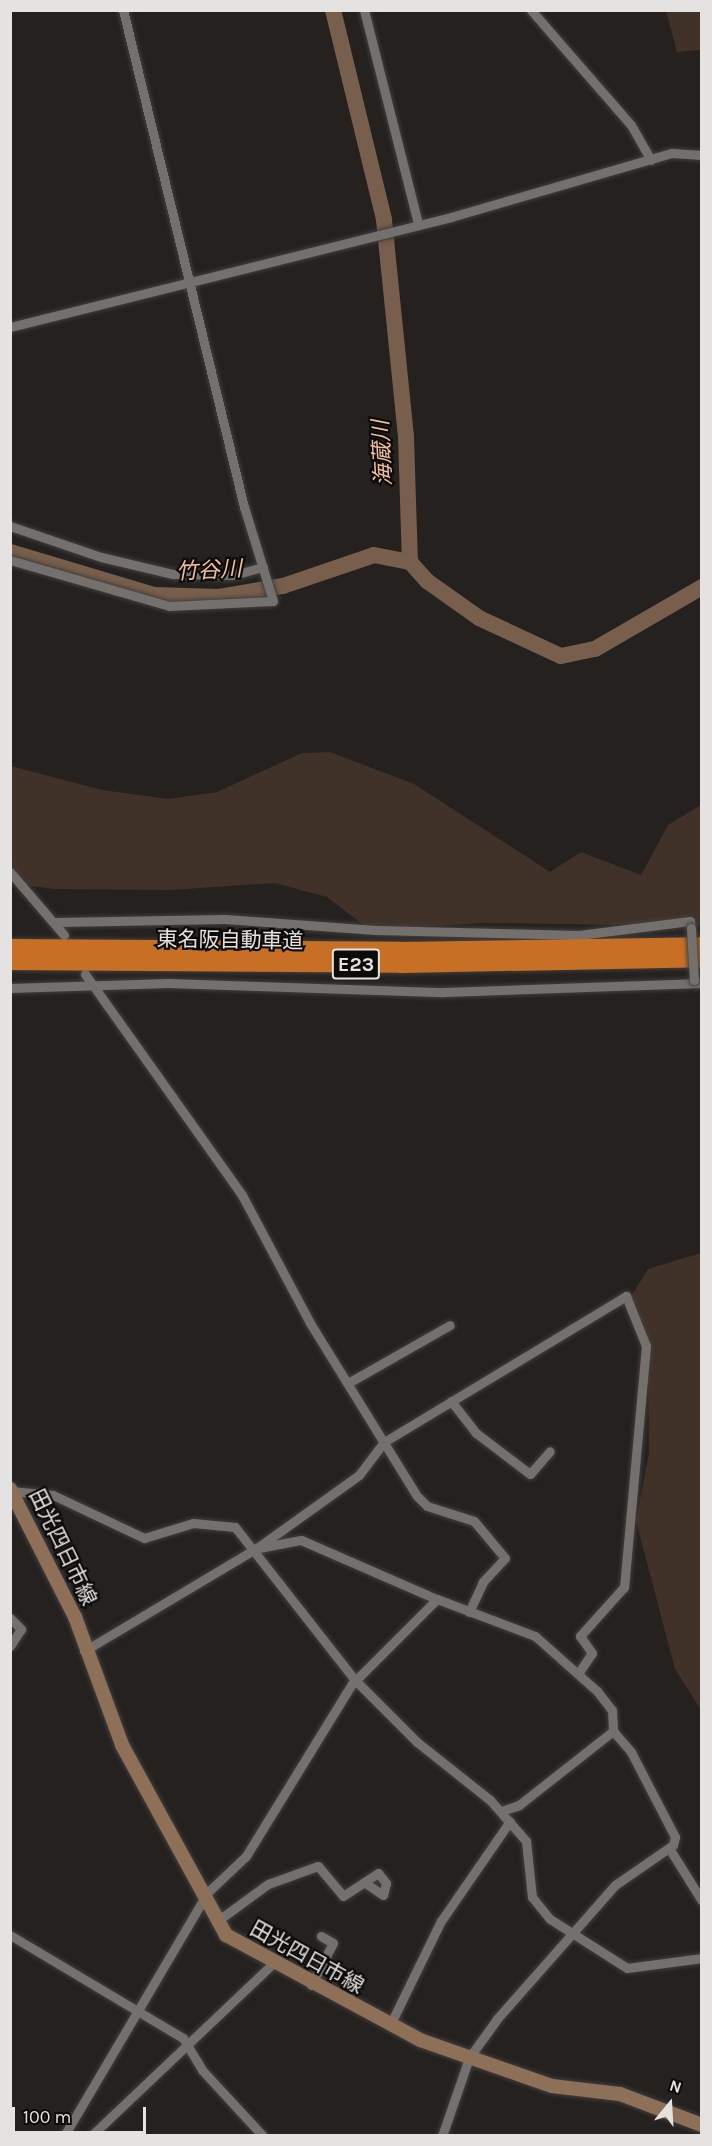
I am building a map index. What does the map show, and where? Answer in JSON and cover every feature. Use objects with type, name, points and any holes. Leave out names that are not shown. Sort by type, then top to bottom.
[{"type":"highway","name":"東名阪自動車道","points":[[10,947],[424,950],[702,945]]},
{"type":"highway","name":"東名阪自動車道","points":[[10,962],[401,965],[702,959]]},
{"type":"main road","name":"田光四日市線","points":[[11,1490],[75,1617],[84,1651],[122,1745],[216,1922],[242,1948],[390,2025],[469,2058],[552,2086],[620,2094],[702,2125]]},
{"type":"street","points":[[10,560],[169,606],[234,607],[273,598],[263,569],[190,283],[123,10]]},
{"type":"street","points":[[364,10],[418,223]]},
{"type":"street","points":[[531,10],[631,125],[651,160]]},
{"type":"street","points":[[10,327],[401,228],[672,153],[702,155]]},
{"type":"street","points":[[10,526],[101,557],[173,574],[233,575],[263,569]]},
{"type":"street","points":[[10,872],[57,922],[64,935]]},
{"type":"street","points":[[10,988],[90,985],[444,992],[696,982],[690,921],[579,935],[376,930],[225,919],[57,922]]},
{"type":"street","points":[[85,974],[90,985],[242,1195],[348,1383],[427,1506],[474,1521],[505,1558],[483,1582],[469,1612]]},
{"type":"street","points":[[84,1651],[257,1548],[359,1475],[384,1442],[626,1296],[646,1346],[624,1587],[580,1635],[592,1653],[578,1674]]},
{"type":"street","points":[[348,1383],[450,1325]]},
{"type":"street","points":[[451,1401],[476,1433],[530,1474],[550,1451]]},
{"type":"street","points":[[11,1490],[53,1495],[144,1538],[193,1523],[224,1523],[257,1548],[355,1680],[417,1742],[510,1821],[528,1846],[535,1902],[571,1935],[627,1968],[702,1958]]},
{"type":"street","points":[[257,1548],[301,1540],[492,1623],[516,1625],[578,1674],[612,1710],[613,1731],[631,1752],[675,1837],[669,1848],[615,1885],[469,2058],[442,2136]]},
{"type":"street","points":[[64,2136],[204,1900],[246,1856],[355,1680],[437,1599]]},
{"type":"street","points":[[10,1618],[21,1629],[10,1646]]},
{"type":"street","points":[[501,1811],[519,1805],[613,1731]]},
{"type":"street","points":[[390,2025],[441,1921],[510,1821]]},
{"type":"street","points":[[669,1848],[702,1900]]},
{"type":"street","points":[[216,1922],[268,1884],[318,1866],[343,1896],[364,1882]]},
{"type":"street","points":[[10,1935],[138,2009],[188,2044],[202,2070],[263,2136]]},
{"type":"street","points":[[311,1985],[333,1943],[321,1936]]},
{"type":"street","points":[[91,2136],[272,1965]]},
{"type":"shaded area","points":[[666,11],[701,11],[701,50],[677,52]]},
{"type":"shaded area","points":[[330,752],[414,784],[550,872],[581,852],[641,875],[668,825],[701,805],[701,926],[483,923],[370,930],[327,897],[275,883],[170,890],[54,889],[11,883],[11,766],[102,790],[168,799],[217,792],[302,753]]},
{"type":"shaded area","points":[[701,1253],[701,1710],[675,1669],[636,1521],[649,1453],[648,1358],[627,1303],[648,1269]]},
{"type":"waterway","name":"海蔵川","points":[[333,10],[384,220],[406,437],[410,562],[427,581],[479,618],[561,656],[595,649],[702,587]]},
{"type":"waterway","name":"竹谷川","points":[[10,552],[154,595],[219,597],[283,586],[374,555],[410,562]]}]
